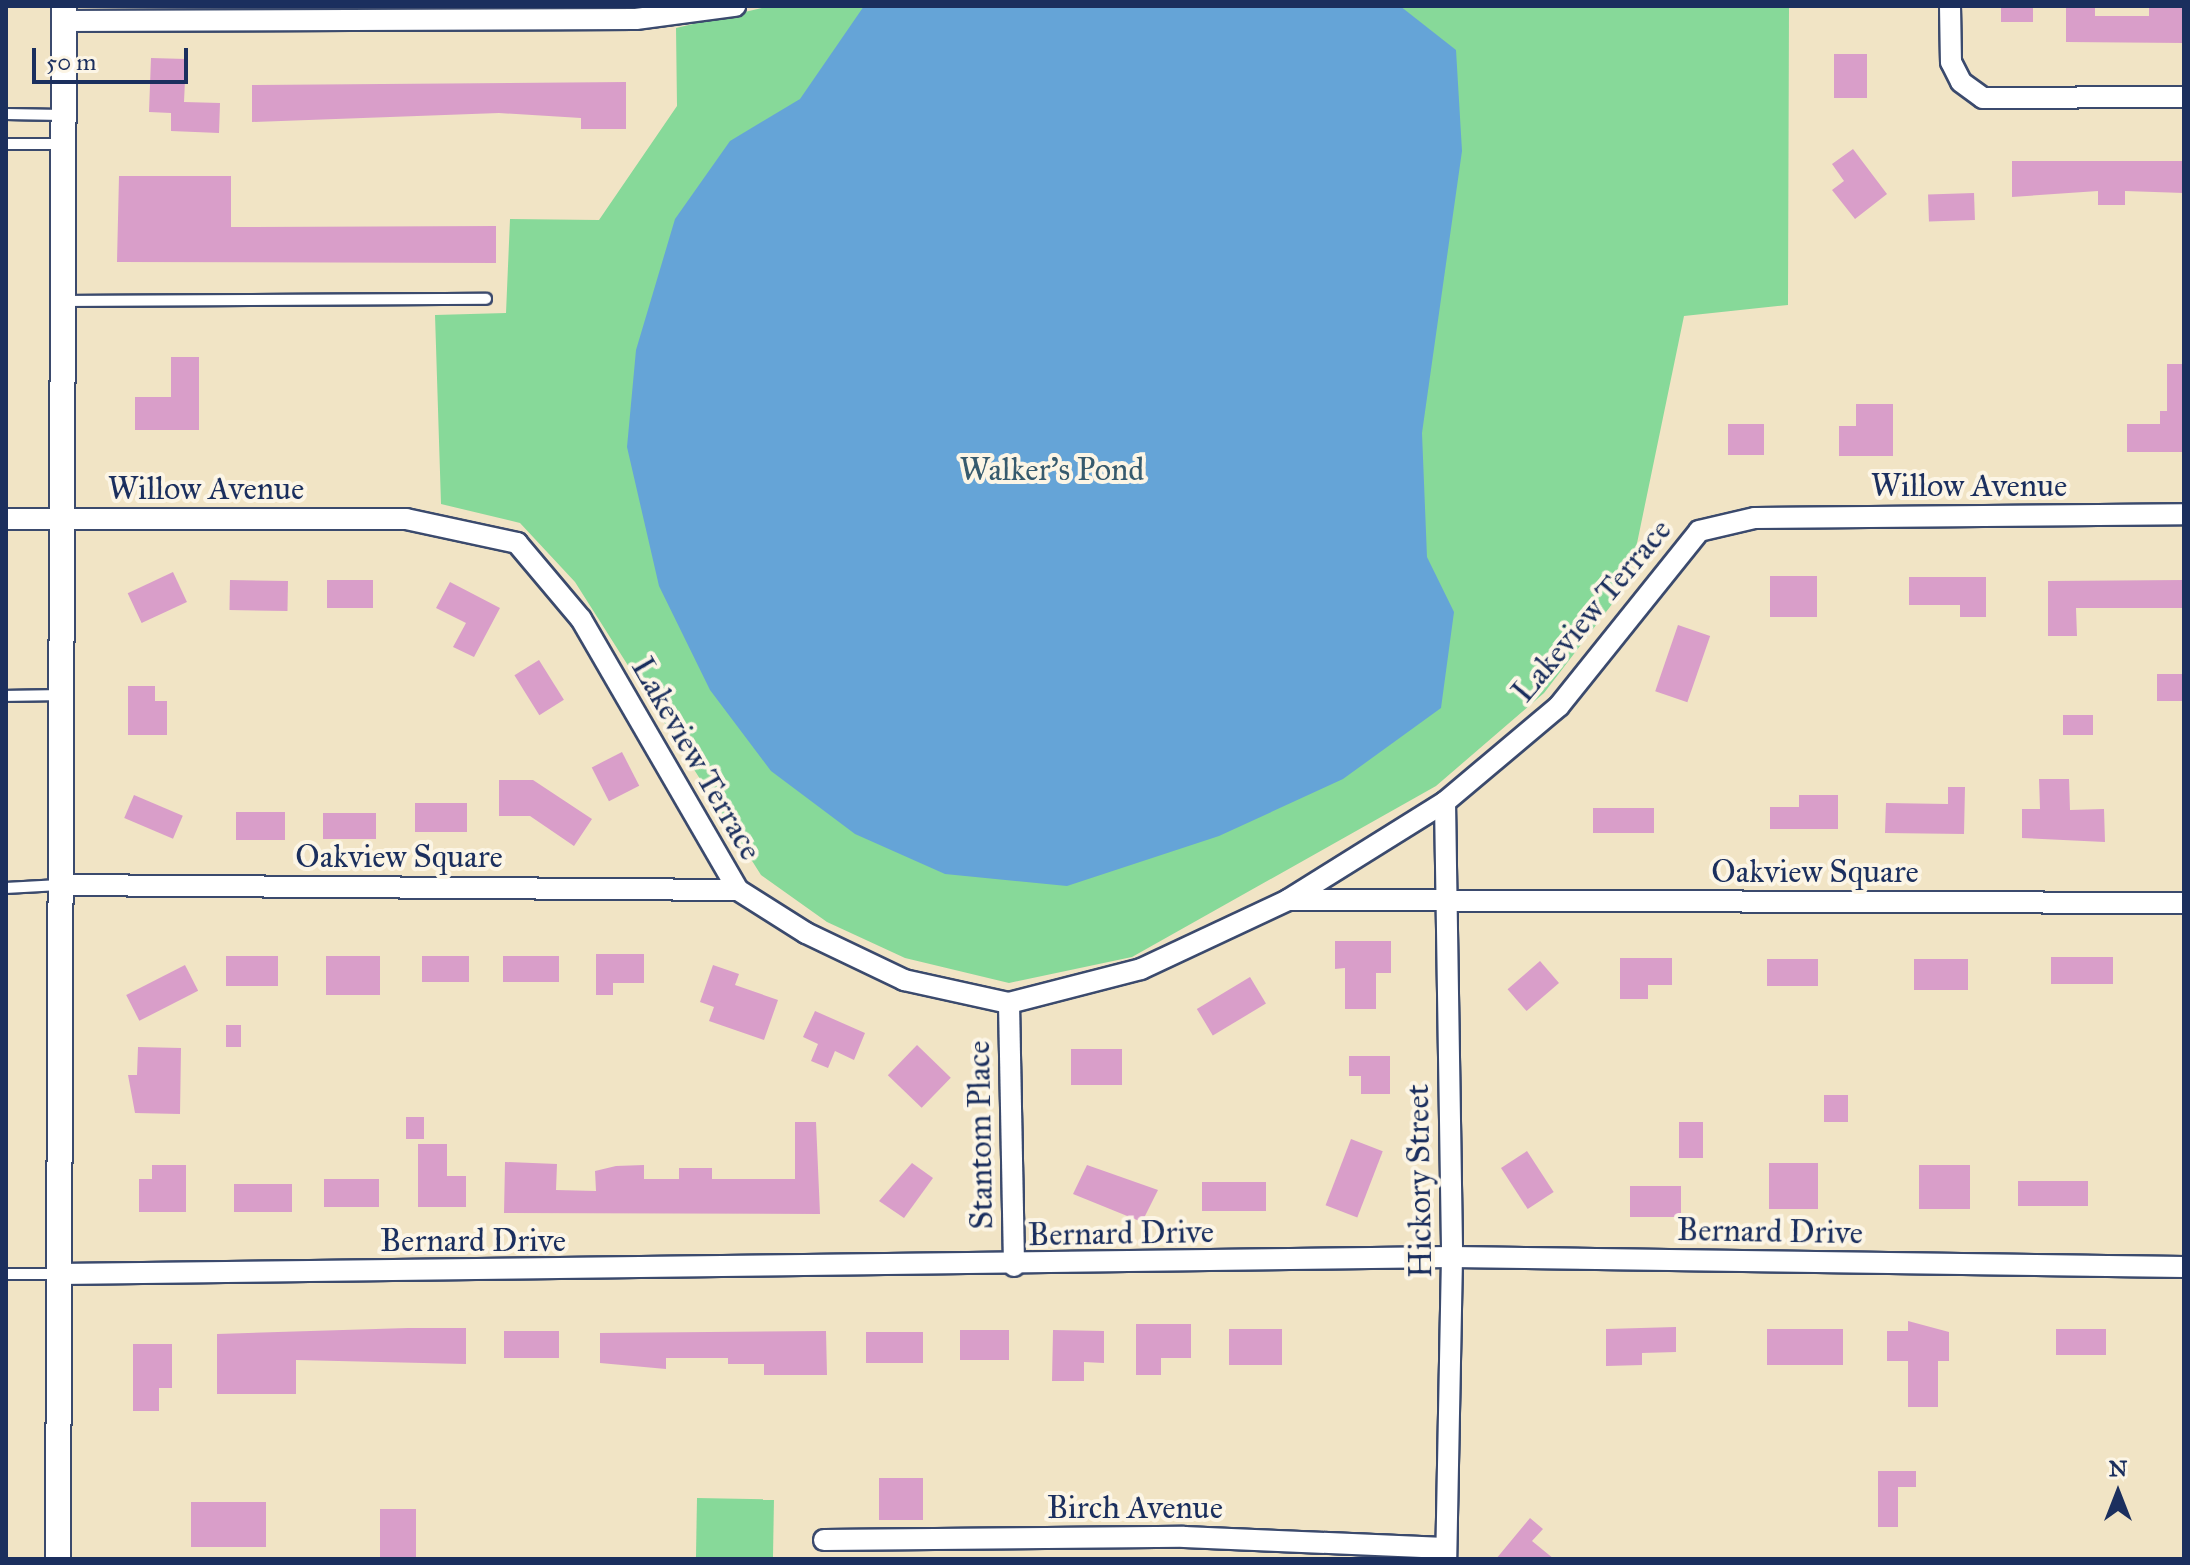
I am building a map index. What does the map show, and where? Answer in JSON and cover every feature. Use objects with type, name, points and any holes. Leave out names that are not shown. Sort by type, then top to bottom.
[{"type":"street","points":[[58,1559],[59,519],[64,14],[636,19],[735,6]]},
{"type":"street","points":[[1950,6],[1951,62],[1961,82],[1983,98],[2184,97]]},
{"type":"street","name":"Willow Avenue","points":[[1755,518],[2184,514]]},
{"type":"street","name":"Lakeview Terrace","points":[[406,519],[517,543],[581,619],[738,890],[806,933],[904,980],[1009,1003],[1141,969],[1288,900],[1445,802],[1559,706],[1699,531],[1755,518]]},
{"type":"street","name":"Willow Avenue","points":[[6,519],[406,519]]},
{"type":"street","name":"Hickory Street","points":[[1445,802],[1452,1257],[1446,1554]]},
{"type":"street","name":"Oakview Square","points":[[59,885],[738,890]]},
{"type":"street","name":"Lakeview Terrace","points":[[1288,900],[1447,902]]},
{"type":"street","name":"Oakview Square","points":[[1447,902],[2184,903]]},
{"type":"street","name":"Stantom Place","points":[[1009,1003],[1014,1266]]},
{"type":"street","name":"Bernard Drive","points":[[59,1274],[1014,1266],[1452,1257],[2184,1267]]},
{"type":"street","points":[[1221,1538],[1222,1559]]},
{"type":"street","name":"Birch Avenue","points":[[824,1540],[891,1549],[1221,1538],[1446,1554]]},
{"type":"lane","points":[[6,114],[63,115]]},
{"type":"lane","points":[[6,144],[63,144]]},
{"type":"lane","points":[[62,301],[486,299]]},
{"type":"lane","points":[[6,696],[59,695]]},
{"type":"lane","points":[[6,888],[59,885]]},
{"type":"lane","points":[[6,1274],[59,1274]]},
{"type":"green space","name":"Walker's Pond","points":[[771,6],[1789,6],[1788,305],[1684,316],[1629,582],[1544,693],[1436,786],[1132,957],[1009,983],[905,958],[827,922],[761,875],[575,582],[520,523],[441,504],[435,315],[506,313],[510,219],[599,220],[677,106],[676,28]]},
{"type":"green space","points":[[697,1498],[774,1499],[773,1559],[696,1559]]},
{"type":"water","name":"Walker's Pond","points":[[864,6],[1400,6],[1456,50],[1462,151],[1422,433],[1427,557],[1454,612],[1441,708],[1343,779],[1219,836],[1067,886],[945,874],[855,834],[771,771],[710,690],[659,586],[627,447],[636,350],[675,219],[730,141],[800,99]]},
{"type":"building","points":[[2001,6],[2033,6],[2033,22],[2001,22]]},
{"type":"building","points":[[2066,6],[2095,6],[2095,16],[2149,16],[2149,6],[2184,6],[2184,43],[2066,42]]},
{"type":"building","points":[[1834,54],[1867,54],[1867,98],[1834,98]]},
{"type":"building","points":[[151,58],[186,59],[184,102],[220,103],[219,133],[171,131],[171,113],[149,112]]},
{"type":"building","points":[[626,82],[626,129],[581,129],[581,118],[499,113],[252,122],[252,85]]},
{"type":"building","points":[[1853,149],[1887,194],[1855,219],[1832,190],[1844,181],[1832,164]]},
{"type":"building","points":[[2012,161],[2184,161],[2184,193],[2125,191],[2125,205],[2098,205],[2098,191],[2012,197]]},
{"type":"building","points":[[119,176],[231,176],[231,227],[496,226],[496,263],[117,262]]},
{"type":"building","points":[[1974,193],[1975,220],[1929,222],[1928,195]]},
{"type":"building","points":[[171,357],[199,357],[199,430],[135,430],[135,397],[171,397]]},
{"type":"building","points":[[2167,364],[2184,364],[2184,452],[2127,452],[2127,424],[2160,424],[2160,411],[2167,411]]},
{"type":"building","points":[[1856,404],[1893,404],[1893,456],[1839,456],[1839,426],[1856,426]]},
{"type":"building","points":[[1728,424],[1764,424],[1764,455],[1728,455]]},
{"type":"building","points":[[173,572],[187,602],[142,623],[128,593]]},
{"type":"building","points":[[1770,576],[1817,576],[1817,617],[1770,617]]},
{"type":"building","points":[[1909,577],[1986,577],[1986,617],[1960,617],[1960,605],[1909,605]]},
{"type":"building","points":[[230,580],[288,581],[287,611],[229,610]]},
{"type":"building","points":[[327,580],[373,580],[373,608],[327,608]]},
{"type":"building","points":[[2184,580],[2184,608],[2076,608],[2077,636],[2048,636],[2048,581]]},
{"type":"building","points":[[450,582],[500,608],[474,657],[453,647],[466,623],[436,608]]},
{"type":"building","points":[[1678,625],[1710,636],[1687,702],[1655,691]]},
{"type":"building","points":[[539,660],[564,700],[539,715],[514,675]]},
{"type":"building","points":[[2157,674],[2184,674],[2184,701],[2157,701]]},
{"type":"building","points":[[128,686],[155,686],[155,701],[167,701],[167,735],[128,735]]},
{"type":"building","points":[[2063,715],[2093,715],[2093,735],[2063,735]]},
{"type":"building","points":[[622,752],[639,786],[609,801],[592,767]]},
{"type":"building","points":[[2039,779],[2069,779],[2070,810],[2104,809],[2105,842],[2022,838],[2022,809],[2040,809]]},
{"type":"building","points":[[499,780],[533,780],[592,819],[574,846],[530,816],[499,816]]},
{"type":"building","points":[[1948,787],[1965,787],[1964,834],[1885,833],[1886,803],[1948,804]]},
{"type":"building","points":[[134,795],[183,816],[173,839],[124,818]]},
{"type":"building","points":[[1799,795],[1838,795],[1838,829],[1770,829],[1770,807],[1799,807]]},
{"type":"building","points":[[415,803],[467,803],[467,832],[415,832]]},
{"type":"building","points":[[1593,808],[1654,808],[1654,833],[1593,833]]},
{"type":"building","points":[[236,812],[285,812],[285,840],[236,840]]},
{"type":"building","points":[[323,813],[376,813],[376,839],[323,839]]},
{"type":"building","points":[[1335,941],[1391,941],[1391,973],[1376,973],[1376,1009],[1345,1009],[1345,968],[1335,969]]},
{"type":"building","points":[[596,954],[644,954],[644,983],[613,983],[613,995],[596,995]]},
{"type":"building","points":[[226,956],[278,956],[278,986],[226,986]]},
{"type":"building","points":[[326,956],[380,956],[380,995],[326,995]]},
{"type":"building","points":[[422,956],[469,956],[469,982],[422,982]]},
{"type":"building","points":[[503,956],[559,956],[559,982],[503,982]]},
{"type":"building","points":[[2051,957],[2113,957],[2113,984],[2051,984]]},
{"type":"building","points":[[1620,958],[1672,958],[1672,985],[1648,985],[1648,999],[1620,999]]},
{"type":"building","points":[[1767,959],[1818,959],[1818,986],[1767,986]]},
{"type":"building","points":[[1914,959],[1968,959],[1968,990],[1914,990]]},
{"type":"building","points":[[1540,961],[1559,983],[1527,1011],[1508,989]]},
{"type":"building","points":[[185,965],[198,991],[139,1021],[126,995]]},
{"type":"building","points":[[713,965],[739,974],[735,985],[778,1000],[764,1040],[709,1021],[714,1007],[700,1002]]},
{"type":"building","points":[[1250,977],[1266,1004],[1213,1036],[1197,1009]]},
{"type":"building","points":[[815,1011],[865,1033],[854,1060],[835,1051],[828,1068],[811,1061],[818,1044],[803,1037]]},
{"type":"building","points":[[226,1025],[241,1025],[241,1047],[226,1047]]},
{"type":"building","points":[[917,1045],[951,1078],[922,1108],[888,1075]]},
{"type":"building","points":[[138,1047],[181,1048],[180,1114],[135,1113],[128,1075],[137,1075]]},
{"type":"building","points":[[1071,1049],[1122,1049],[1122,1085],[1071,1085]]},
{"type":"building","points":[[1349,1056],[1390,1056],[1390,1094],[1361,1094],[1361,1076],[1349,1076]]},
{"type":"building","points":[[1824,1095],[1848,1095],[1848,1122],[1824,1122]]},
{"type":"building","points":[[406,1117],[424,1117],[424,1139],[406,1139]]},
{"type":"building","points":[[795,1122],[816,1122],[820,1214],[504,1213],[505,1162],[557,1164],[556,1190],[596,1191],[595,1171],[616,1166],[644,1165],[644,1179],[679,1179],[679,1168],[712,1168],[712,1179],[795,1179]]},
{"type":"building","points":[[1679,1122],[1703,1122],[1703,1158],[1679,1158]]},
{"type":"building","points":[[1351,1139],[1383,1151],[1357,1217],[1326,1205]]},
{"type":"building","points":[[418,1144],[447,1144],[447,1176],[466,1176],[466,1207],[418,1207]]},
{"type":"building","points":[[1527,1151],[1554,1192],[1528,1209],[1501,1168]]},
{"type":"building","points":[[912,1163],[933,1178],[904,1218],[879,1201]]},
{"type":"building","points":[[1769,1163],[1818,1163],[1818,1209],[1769,1209]]},
{"type":"building","points":[[152,1165],[186,1165],[186,1212],[139,1212],[139,1179],[152,1179]]},
{"type":"building","points":[[1087,1165],[1158,1190],[1142,1222],[1073,1194]]},
{"type":"building","points":[[1919,1165],[1970,1165],[1970,1209],[1919,1209]]},
{"type":"building","points":[[324,1179],[379,1179],[379,1207],[324,1207]]},
{"type":"building","points":[[2018,1181],[2088,1181],[2088,1206],[2018,1206]]},
{"type":"building","points":[[1202,1182],[1266,1182],[1266,1211],[1202,1211]]},
{"type":"building","points":[[234,1184],[292,1184],[292,1212],[234,1212]]},
{"type":"building","points":[[1630,1186],[1681,1186],[1681,1217],[1630,1217]]},
{"type":"building","points":[[1908,1321],[1949,1332],[1949,1361],[1938,1361],[1938,1407],[1908,1407],[1908,1361],[1887,1361],[1887,1331],[1908,1331]]},
{"type":"building","points":[[1136,1324],[1191,1324],[1191,1358],[1161,1358],[1161,1375],[1136,1375]]},
{"type":"building","points":[[1676,1327],[1676,1352],[1642,1353],[1642,1365],[1606,1366],[1606,1329]]},
{"type":"building","points":[[466,1328],[466,1364],[296,1360],[296,1394],[217,1394],[217,1334]]},
{"type":"building","points":[[1229,1329],[1282,1329],[1282,1365],[1229,1365]]},
{"type":"building","points":[[1767,1329],[1843,1329],[1843,1365],[1767,1365]]},
{"type":"building","points":[[2056,1329],[2106,1329],[2106,1355],[2056,1355]]},
{"type":"building","points":[[960,1330],[1009,1330],[1009,1360],[960,1360]]},
{"type":"building","points":[[1053,1330],[1104,1331],[1104,1363],[1084,1362],[1084,1381],[1052,1381]]},
{"type":"building","points":[[504,1331],[559,1331],[559,1358],[504,1358]]},
{"type":"building","points":[[826,1331],[827,1375],[764,1375],[764,1364],[728,1364],[728,1358],[666,1358],[666,1369],[600,1363],[600,1333]]},
{"type":"building","points":[[866,1332],[923,1332],[923,1363],[866,1363]]},
{"type":"building","points":[[133,1344],[172,1344],[172,1388],[159,1388],[159,1411],[133,1411]]},
{"type":"building","points":[[1878,1471],[1916,1471],[1916,1487],[1898,1487],[1898,1527],[1878,1527]]},
{"type":"building","points":[[879,1478],[923,1478],[923,1520],[879,1520]]},
{"type":"building","points":[[191,1502],[266,1502],[266,1547],[191,1547]]},
{"type":"building","points":[[380,1509],[416,1509],[416,1559],[380,1559]]},
{"type":"building","points":[[1530,1518],[1543,1529],[1532,1541],[1554,1559],[1496,1559]]}]
